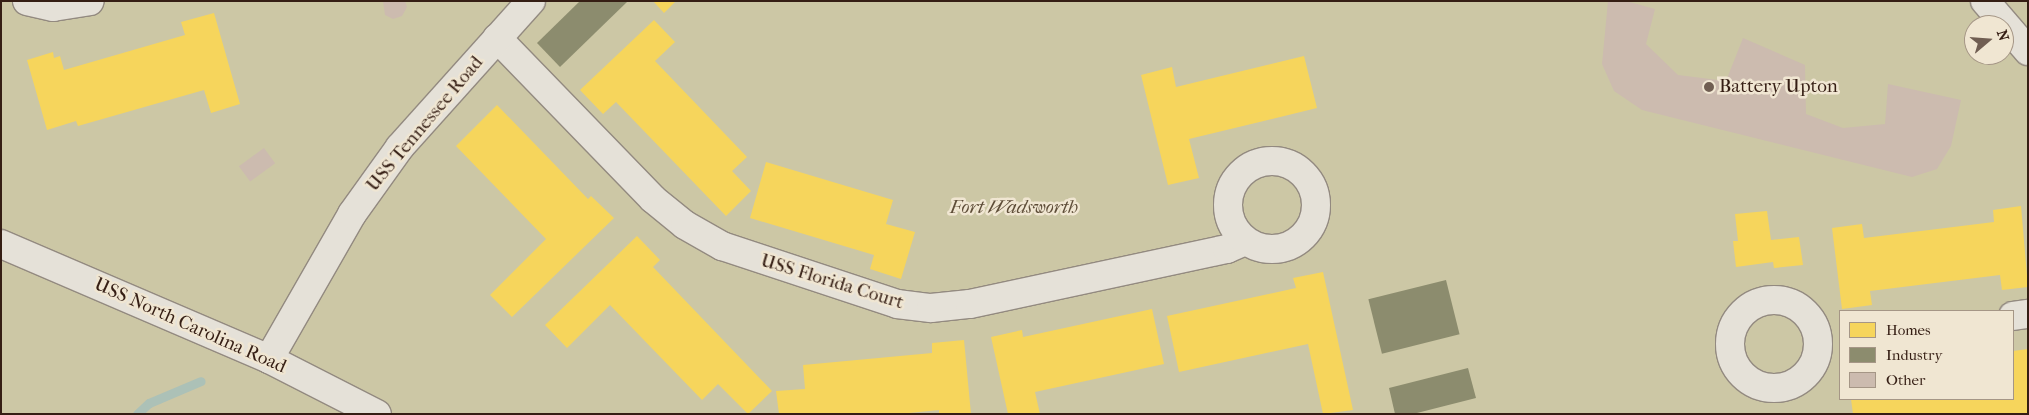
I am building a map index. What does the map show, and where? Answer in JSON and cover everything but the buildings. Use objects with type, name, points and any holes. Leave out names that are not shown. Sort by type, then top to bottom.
[{"type":"street","points":[[27,1],[53,7],[90,1]]},
{"type":"street","name":"USS Tennessee Road","points":[[269,359],[352,214],[400,147],[530,1]]},
{"type":"street","points":[[1985,1],[2028,51]]},
{"type":"street","name":"USS Florida Court","points":[[497,38],[653,200],[685,225],[722,246],[897,304],[931,308],[970,304],[1227,248],[1245,241]]},
{"type":"street","name":"USS North Carolina Road","points":[[1,244],[269,359],[377,414]]},
{"type":"street","points":[[2014,316],[2028,314]]},
{"type":"green space","name":"Fort Wadsworth","points":[[1,1],[2028,1],[2028,414],[1,414]]},
{"type":"waterway","points":[[137,414],[149,403],[201,381]]},
{"type":"place","name":"Battery Upton","points":[[1709,87]]}]
